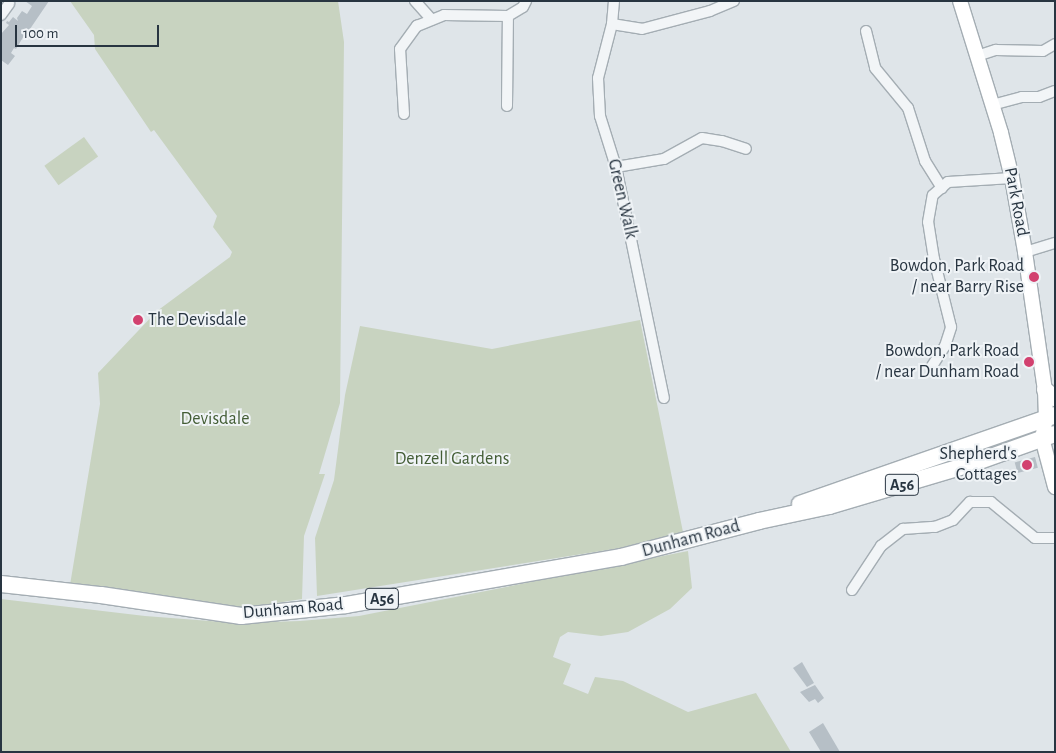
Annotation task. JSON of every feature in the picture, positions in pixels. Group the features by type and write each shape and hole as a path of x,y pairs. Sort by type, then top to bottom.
{"highway":[{"name":"Dunham Road","path":"758,521 828,493 1052,419"},
{"path":"997,437 1005,441 1033,434 1048,436"},
{"name":"Dunham Road","path":"1,584 101,595 241,616 346,605 621,557 758,521 829,506 894,488 974,463 1048,436"}],"main road":[{"name":"Park Road","path":"960,1 1012,178 1050,394 1052,419 1048,436"},
{"path":"1048,436 1055,487"}],"street":[{"path":"415,1 432,20"},
{"path":"404,114 400,49 416,26 444,15 508,16 522,7 526,1"},
{"name":"Green Walk","path":"614,1 612,24 598,78 600,116 616,166 664,398"},
{"path":"612,24 642,29 710,12 734,1"},
{"path":"1,15 9,4"},
{"path":"507,106 508,16"},
{"path":"866,32 875,68 908,108 925,161 942,188"},
{"path":"977,56 996,50 1043,51 1055,44"},
{"path":"992,105 1022,97 1039,97 1055,91"},
{"path":"616,166 664,159 702,138 722,141 746,149"},
{"path":"932,366 945,346 951,327 934,259 928,222 933,195 948,182 1012,178"},
{"path":"1025,252 1055,243"},
{"path":"852,590 881,546 902,529 935,527 953,520 970,502 991,502 1035,538 1055,538"}],"green space":[{"name":"Devisdale","path":"70,1 338,1 344,42 340,403 319,474 325,474 304,536 302,599 237,609 70,585 100,404 98,373 157,311 230,257 232,252 213,227 217,216 154,130 151,132 95,49 94,35"},
{"path":"84,137 98,156 58,185 44,166"},
{"name":"Denzell Gardens","path":"640,320 683,532 620,548 317,596 315,538 334,480 345,395 360,326 492,349"},
{"path":"688,551 692,588 670,609 628,632 601,636 568,632 560,637 553,657 571,664 563,684 588,694 595,677 623,681 688,712 756,693 791,752 1,752 1,599 145,616 236,623 300,621 359,616"}],"building":[{"path":"25,1 49,1 30,29 32,31 28,36 25,34 16,49 14,48 11,53 15,56 8,65 1,60 1,34 9,25 6,23 7,21 9,22 13,17 18,21 17,18 22,11 27,14 32,6"},
{"name":"Shepherd's Cottages","path":"1035,457 1038,468 1018,473 1015,462"},
{"path":"802,662 814,683 807,687 793,668"},
{"path":"815,685 824,698 818,703 815,699 809,702 800,692"},
{"path":"823,723 840,752 821,752 809,732"}],"place":[{"name":"Bowdon, Park Road / near Barry Rise","path":"1034,277"},
{"name":"The Devisdale","path":"138,320"},
{"name":"Bowdon, Park Road / near Dunham Road","path":"1029,362"},
{"name":"Shepherd's Cottages","path":"1027,465"}]}
